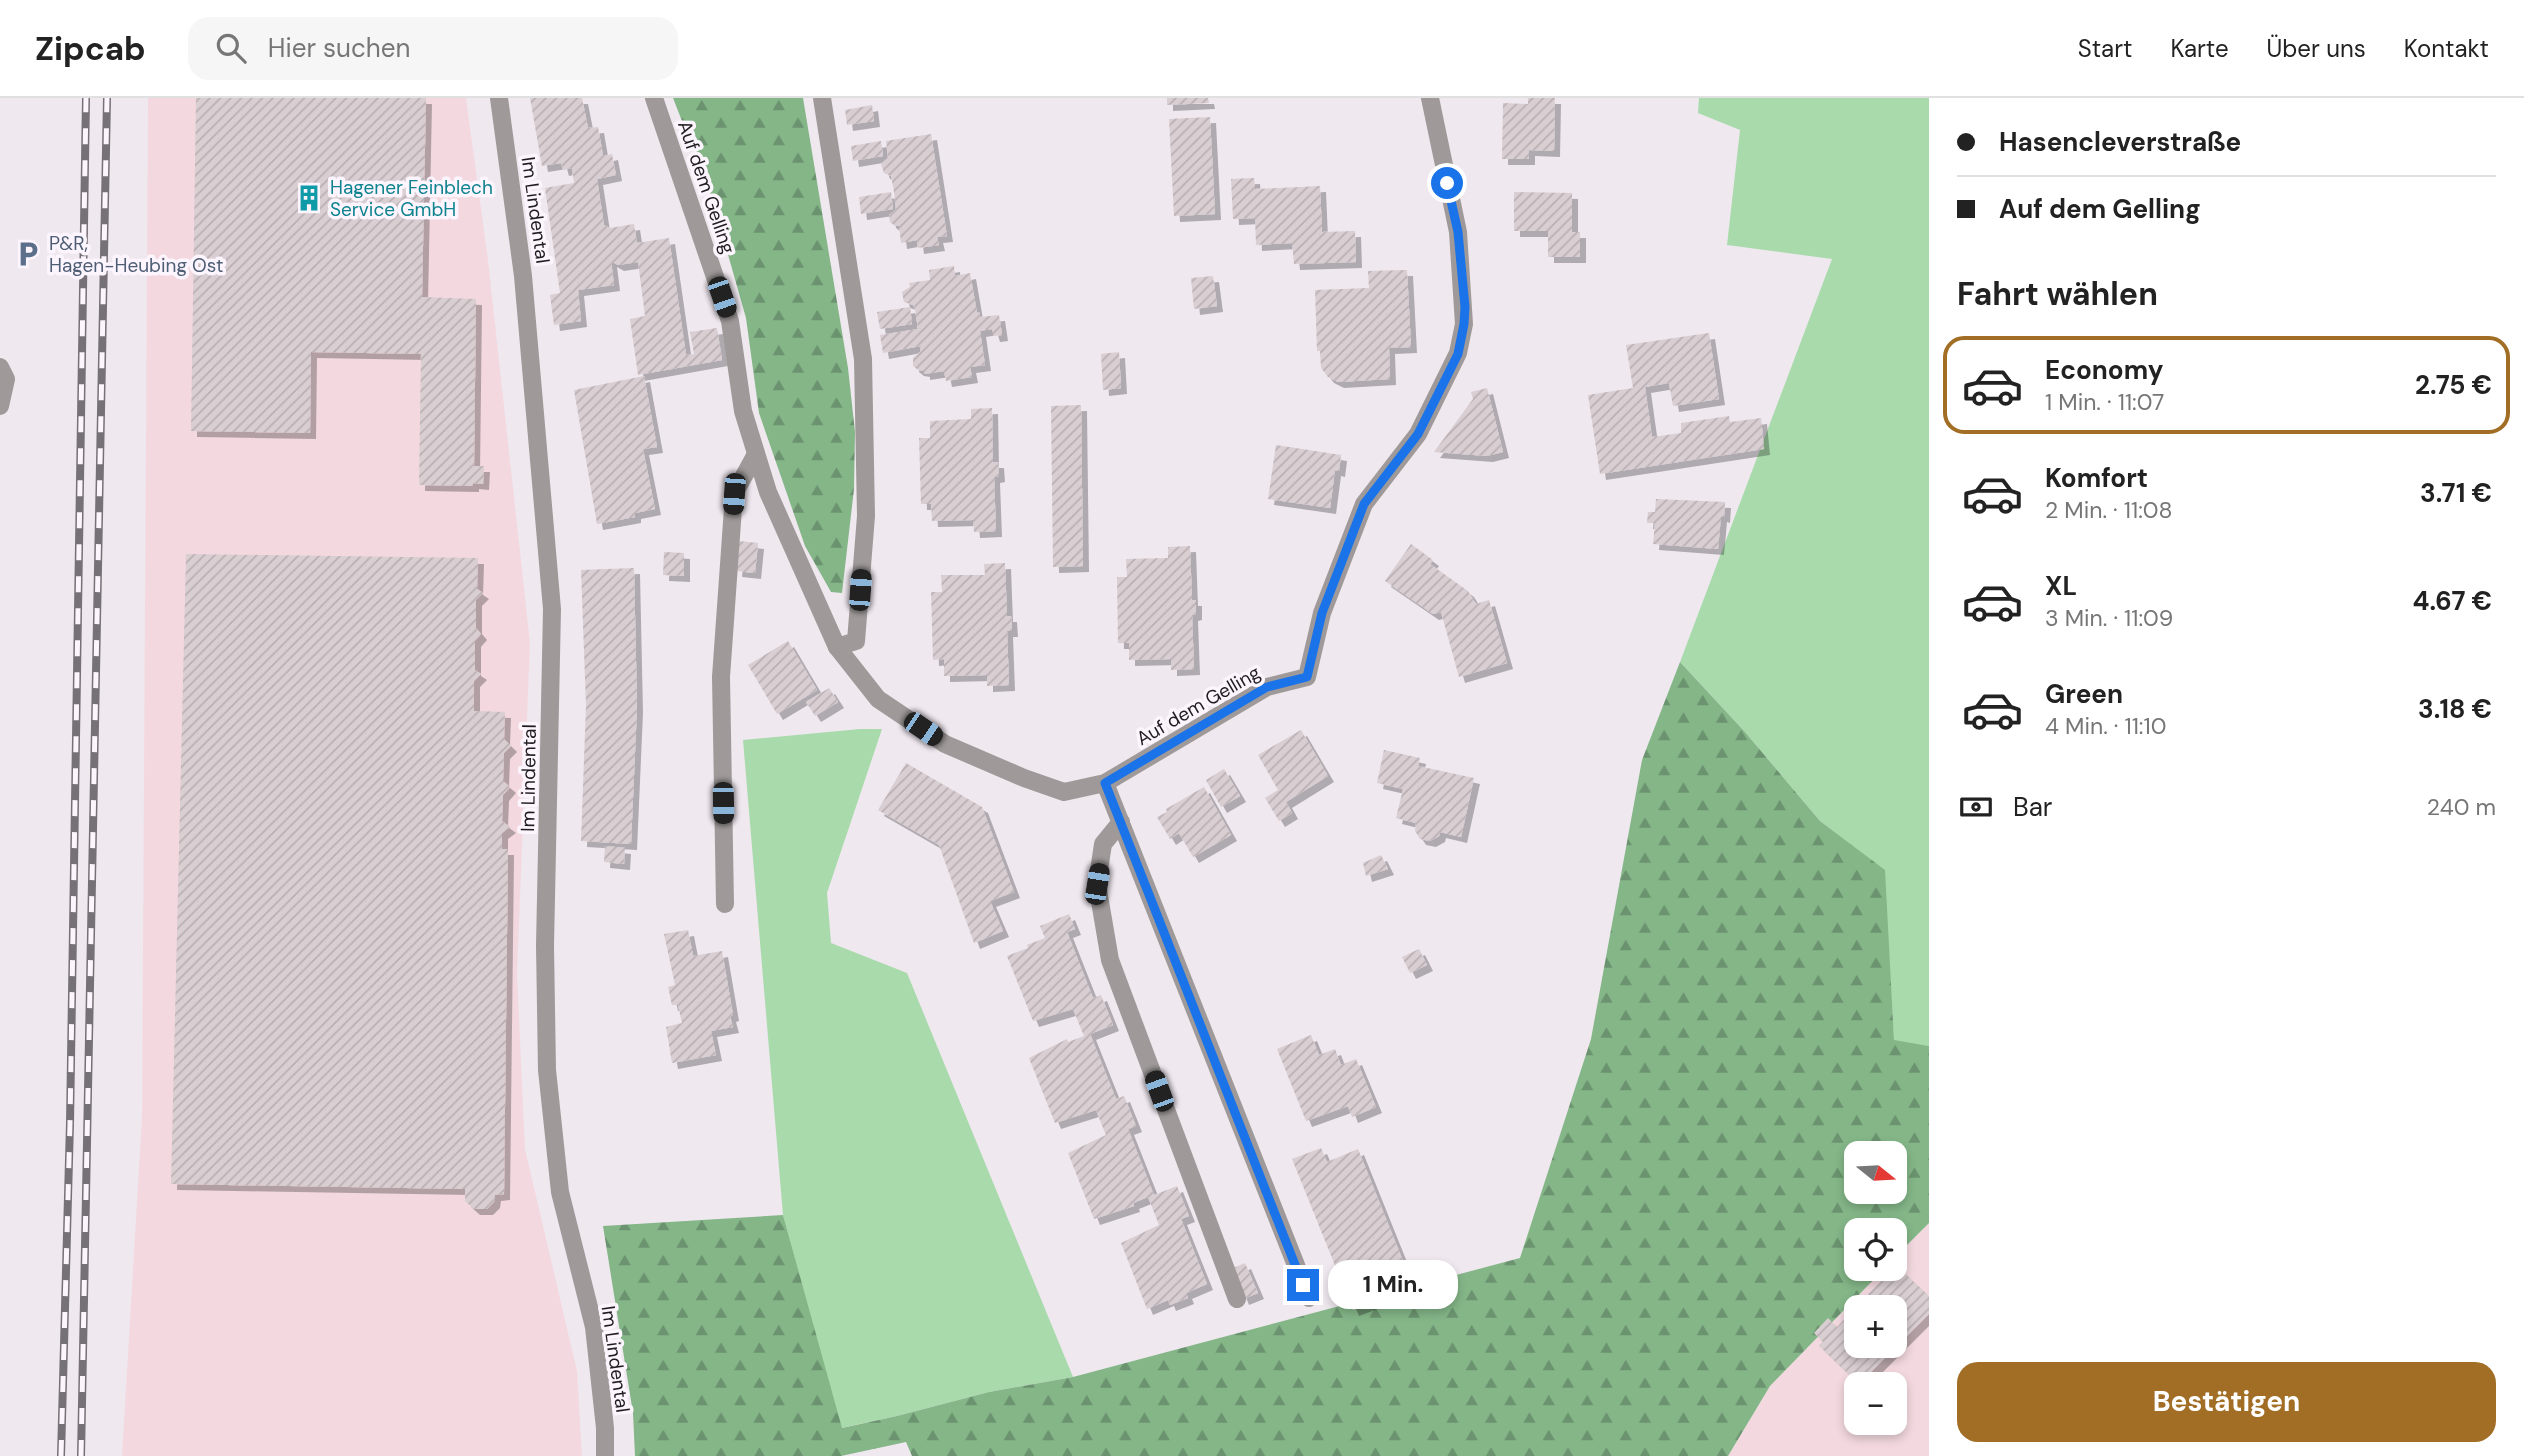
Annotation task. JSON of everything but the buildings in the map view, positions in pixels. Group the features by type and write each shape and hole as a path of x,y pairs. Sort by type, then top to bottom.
{"street":[{"name":"Im Lindental","path":"499,98 523,276 552,609 545,946 547,1070 560,1192 594,1327 605,1428 605,1456"},
{"name":"Auf dem Gelling","path":"654,98 730,321 743,411 768,492 837,647 878,699 945,744 1024,778 1065,792 1105,783 1267,687 1307,677 1322,613 1364,504 1418,434 1458,354 1464,324 1458,232 1430,98"},
{"path":"822,98 863,359 866,516 856,641 837,647"},
{"path":"0,367 6,379 0,406"},
{"path":"725,904 721,677 734,494 756,454"},
{"path":"1105,783 1309,1298"},
{"path":"1121,822 1103,844 1097,884 1110,960 1237,1299"}],"shaded area":[{"path":"148,98 466,98 488,260 530,643 517,974 525,1149 577,1371 582,1456 122,1456 142,1117"},
{"path":"1929,1223 1929,1456 1728,1456 1770,1386 1844,1310 1844,1358 1907,1358 1907,1295 1859,1295 1872,1281 1907,1281 1907,1245"}],"green space":[{"path":"673,98 803,98 848,368 855,432 854,489 842,593 831,592 805,546 759,413 746,318 712,198"},
{"path":"1699,98 1929,98 1929,1046 1894,1041 1884,870 1820,821 1745,732 1680,662 1832,259 1727,245 1740,130 1698,113"},
{"path":"1680,662 1745,732 1820,821 1885,870 1894,1040 1929,1046 1929,1223 1907,1245 1907,1218 1844,1218 1844,1281 1872,1281 1859,1295 1844,1295 1844,1310 1770,1386 1728,1456 912,1456 906,1442 841,1456 635,1456 633,1413 603,1226 783,1215 842,1428 989,1392 1073,1377 1520,1258 1591,1039 1642,760"},
{"path":"882,729 827,893 831,943 907,973 1073,1377 989,1392 841,1428 783,1215 743,740"}],"railway":[{"path":"61,1456 70,1123 86,98"},
{"path":"81,1456 107,98"}],"place":[{"name":"Hagener Feinblech Service GmbH","path":"309,198"},
{"name":"P&R, Hagen-Heubing Ost","path":"28,254"}],"route":[{"path":"1303,1285 1105,783 1267,687 1307,677 1322,613 1364,504 1418,434 1458,354 1465,307 1458,232 1447,183"}]}
